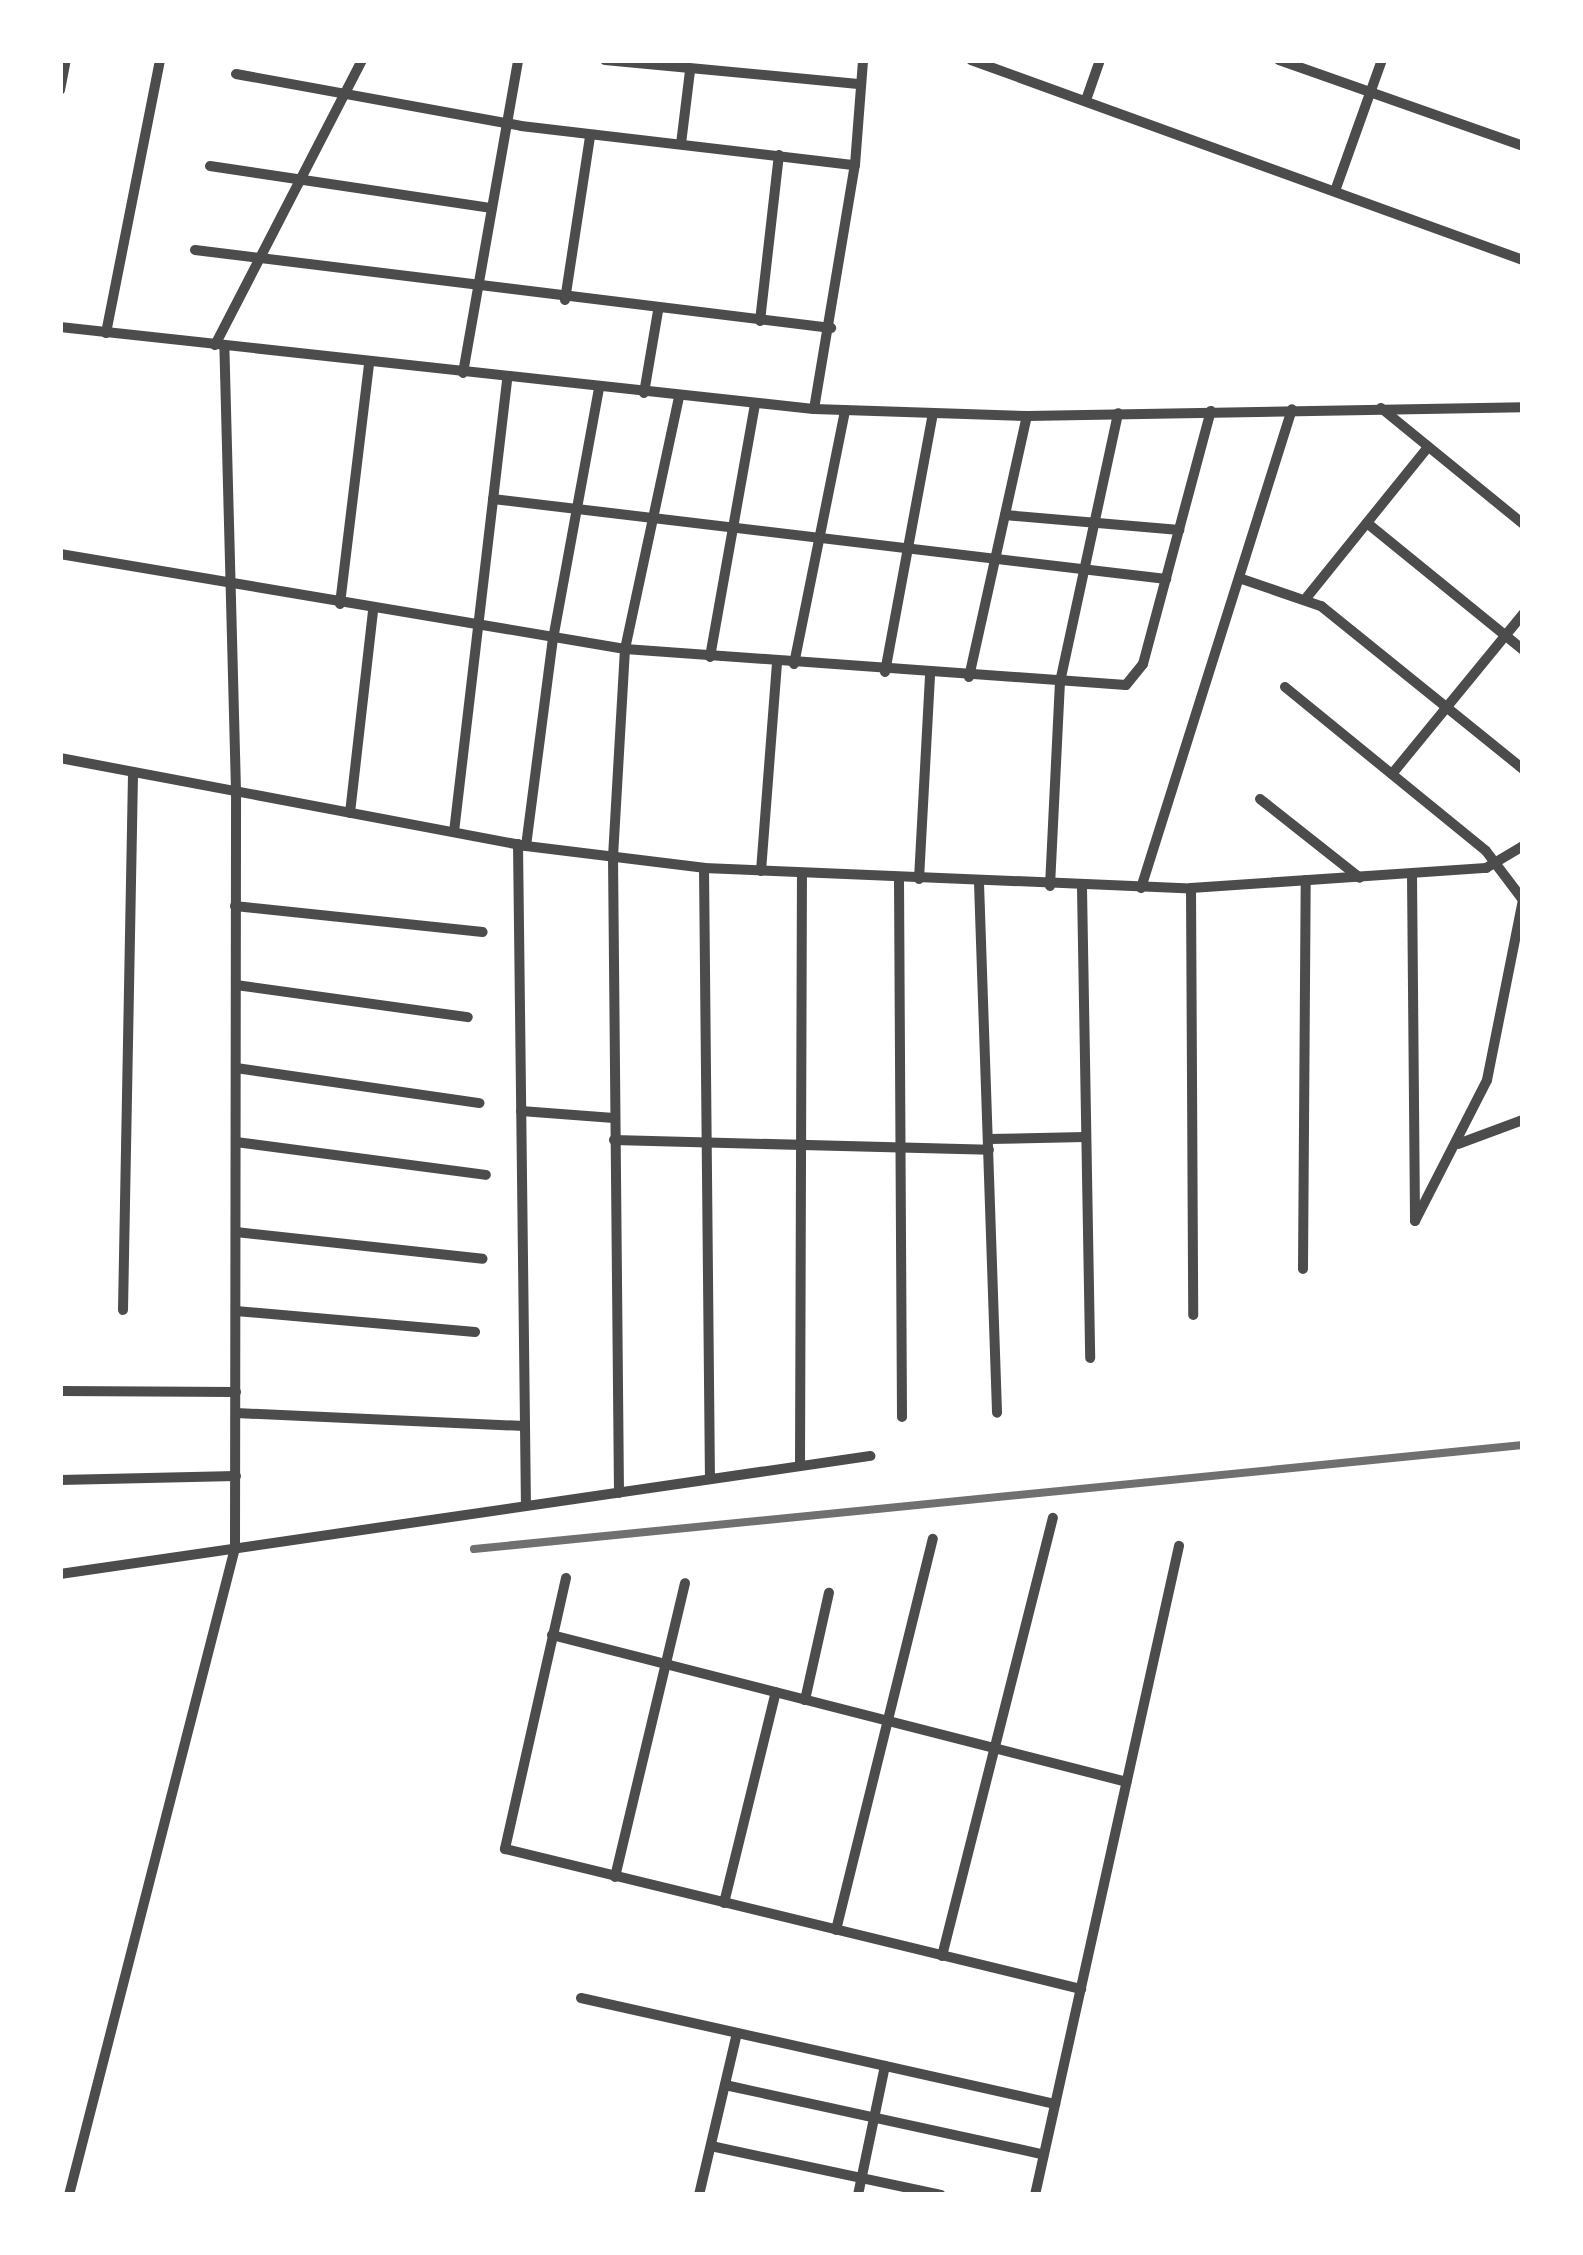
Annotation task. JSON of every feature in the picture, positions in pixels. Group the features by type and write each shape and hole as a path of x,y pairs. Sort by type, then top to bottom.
{"street":[{"path":"60,90 66,60"},
{"path":"106,332 160,60"},
{"path":"69,2195 235,1548 236,790 219,346 362,60"},
{"path":"463,373 518,60"},
{"path":"605,60 861,84"},
{"path":"814,409 855,165 863,60"},
{"path":"971,60 1523,260"},
{"path":"1086,100 1100,60"},
{"path":"1279,60 1523,146"},
{"path":"1336,191 1382,60"},
{"path":"681,144 690,71"},
{"path":"236,74 590,136 855,165"},
{"path":"565,300 590,136"},
{"path":"760,321 779,155"},
{"path":"210,166 492,208"},
{"path":"194,250 478,290 831,328"},
{"path":"644,393 658,310"},
{"path":"60,327 814,409 1027,416 1523,407"},
{"path":"340,604 369,363"},
{"path":"454,832 507,378"},
{"path":"526,1506 522,845 553,639 599,388"},
{"path":"619,1492 613,857 625,650 679,397"},
{"path":"710,657 755,405"},
{"path":"1381,408 1523,524"},
{"path":"1141,888 1292,409"},
{"path":"794,664 845,410"},
{"path":"60,554 625,650 930,676 1112,684 1137,677 1211,411"},
{"path":"885,672 933,413"},
{"path":"1050,886 1060,682 1118,413"},
{"path":"969,677 1027,416"},
{"path":"1307,597 1428,447"},
{"path":"493,499 1166,579"},
{"path":"1005,515 1179,530"},
{"path":"1367,523 1523,650"},
{"path":"1239,578 1307,597 1523,769"},
{"path":"350,812 373,610"},
{"path":"1392,774 1523,614"},
{"path":"761,871 777,662"},
{"path":"919,879 930,676"},
{"path":"1285,687 1498,864 1523,900 1496,1046 1457,1144 1419,1219 1409,1215 1412,874"},
{"path":"60,758 522,845 704,868 1082,888 1191,888 1498,864 1523,846"},
{"path":"123,1310 134,773"},
{"path":"1260,799 1360,878"},
{"path":"704,868 710,1480"},
{"path":"800,1466 802,873"},
{"path":"899,879 902,1417"},
{"path":"1303,1268 1306,880"},
{"path":"979,883 997,1413"},
{"path":"1082,888 1090,1358"},
{"path":"1191,888 1193,1315"},
{"path":"235,906 483,932"},
{"path":"236,985 468,1018"},
{"path":"236,1068 480,1103"},
{"path":"521,1111 614,1118"},
{"path":"1457,1144 1523,1120"},
{"path":"614,1140 900,1148 1085,1137"},
{"path":"236,1142 486,1175"},
{"path":"236,1232 483,1259"},
{"path":"236,1311 475,1332"},
{"path":"60,1391 236,1392"},
{"path":"236,1412 525,1426"},
{"path":"60,1574 870,1456"},
{"path":"60,1480 236,1476"},
{"path":"942,1956 1053,1518"},
{"path":"836,1930 933,1539"},
{"path":"1035,2195 1179,1546"},
{"path":"566,1578 502,1839 510,1852 1081,1989"},
{"path":"614,1877 685,1583"},
{"path":"805,1700 829,1593"},
{"path":"552,1635 1126,1782"},
{"path":"724,1903 776,1692"},
{"path":"581,1998 1055,2104"},
{"path":"699,2195 737,2032"},
{"path":"858,2195 885,2066"},
{"path":"725,2085 1042,2154"},
{"path":"711,2146 940,2195"}],"railway":[{"path":"474,1549 1523,1445"}]}
